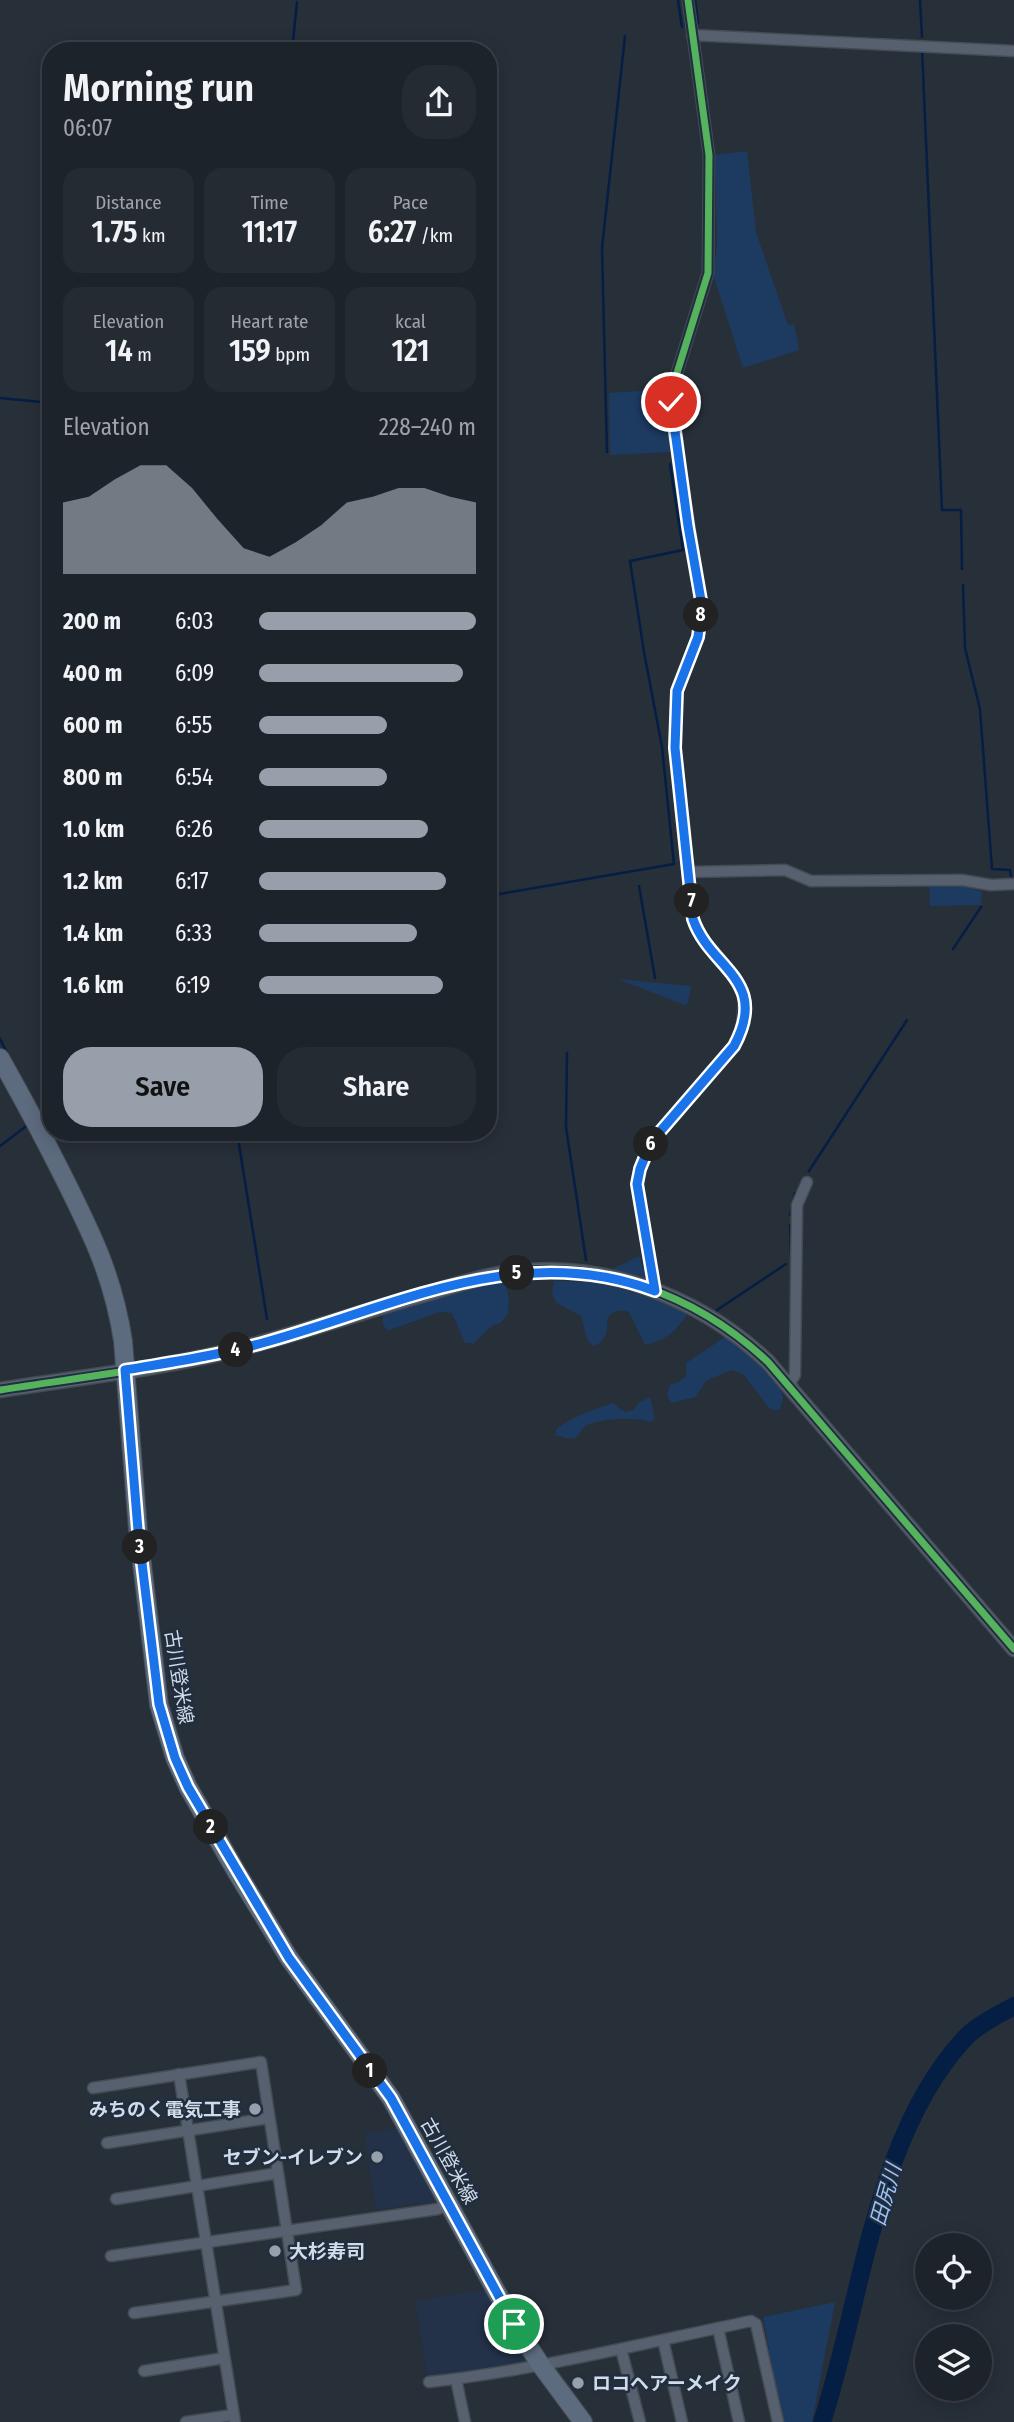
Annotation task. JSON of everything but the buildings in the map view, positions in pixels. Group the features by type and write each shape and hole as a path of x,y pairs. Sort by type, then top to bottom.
{"main road":[{"name":"古川登米線","path":"0,1058 42,1135"},
{"name":"古川登米線","path":"45,1141 103,1261 118,1311 138,1530 159,1704 175,1758 215,1835 289,1958 391,2098 514,2324 583,2422"}],"street":[{"path":"655,1291 637,1184 640,1169 651,1142 734,1046 742,1028 744,998 735,977 696,929 693,919 675,748 677,691 698,637 702,606 671,402 672,389 708,273 709,155 688,0"},
{"path":"692,35 1014,51"},
{"path":"690,872 785,870 811,881 962,880 991,885 1014,884"},
{"path":"789,1385 795,1375 797,1205 807,1182"},
{"path":"0,1390 213,1356 373,1308 501,1274 551,1271 605,1275 655,1291 707,1314 759,1353 1014,1649"},
{"path":"93,2088 261,2062 296,2290 134,2314"},
{"path":"179,2074 234,2418 186,2422"},
{"path":"107,2143 269,2118"},
{"path":"116,2199 278,2173"},
{"path":"111,2256 438,2209 449,2203"},
{"path":"429,2382 621,2349 751,2321 756,2324 778,2422"},
{"path":"718,2328 739,2422"},
{"path":"663,2340 682,2422"},
{"path":"621,2349 640,2422"},
{"path":"144,2371 224,2358"},
{"path":"456,2379 465,2422"}],"shaded area":[{"path":"747,151 756,232 788,325 794,324 799,350 743,368 712,271 717,246 715,155"},
{"path":"664,389 673,452 610,455 609,393"},
{"path":"929,884 969,887 982,892 981,905 930,906"},
{"path":"618,979 691,986 687,1006"},
{"path":"639,1256 647,1278 613,1269"},
{"path":"504,1280 509,1298 508,1313 501,1323 492,1326 474,1343 465,1343 452,1313 440,1312 387,1331 383,1324 383,1315 410,1302"},
{"path":"554,1281 600,1282 690,1311 672,1333 645,1345 629,1312 620,1310 608,1317 604,1338 593,1346 587,1339 581,1316 557,1303 552,1295"},
{"path":"725,1337 751,1355 777,1382 783,1398 780,1409 770,1409 743,1374 731,1370 706,1381 696,1397 671,1403 667,1394 670,1385 686,1376 686,1363"},
{"path":"650,1397 655,1420 600,1421 586,1426 576,1438 556,1435 556,1429 590,1411 612,1403 625,1412 634,1410 638,1403"},
{"path":"400,2127 439,2201 376,2210 364,2133"},
{"path":"485,2289 526,2363 428,2380 415,2301"},
{"path":"835,2302 812,2422 782,2422 763,2317"}],"waterway":[{"path":"678,0 682,27"},
{"path":"695,0 698,23"},
{"path":"920,0 922,37"},
{"path":"293,42 297,2"},
{"path":"607,452 602,248 625,36"},
{"path":"922,49 942,510 961,510 962,569"},
{"path":"0,398 42,402"},
{"path":"497,894 674,864 662,747 630,561 683,550 670,464"},
{"path":"963,585 965,648 980,709 992,869 1010,870 1011,876"},
{"path":"639,886 655,978"},
{"path":"953,949 981,907"},
{"path":"809,1171 907,1020"},
{"path":"0,1039 11,1061"},
{"path":"567,1053 566,1127 586,1260"},
{"path":"0,1146 29,1124"},
{"path":"238,1141 267,1319"},
{"path":"790,1215 795,1193"},
{"path":"790,1225 791,1253"},
{"path":"717,1310 786,1264"},
{"name":"田尻川","path":"822,2422 875,2220 910,2121 935,2077 965,2038 1014,2006"}],"cycle path":[{"path":"655,1291 637,1184 640,1169 651,1142 734,1046 742,1028 744,998 735,977 701,937 693,919 675,748 677,691 698,637 702,606 671,402 672,389 708,273 709,155 688,0"},
{"path":"0,1390 216,1354 501,1274 538,1270 610,1277 678,1300 740,1338 768,1362 1014,1649"}],"place":[{"name":"みちのく電気工事","path":"255,2109"},
{"name":"セブン-イレブン","path":"377,2157"},
{"name":"大杉寿司","path":"275,2251"},
{"name":"ロコヘアーメイク","path":"578,2383"}],"route":[{"path":"514,2324 391,2098 289,1958 188,1787 175,1758 159,1704 138,1530 125,1370 213,1356 373,1308 501,1274 579,1272 605,1275 655,1291 637,1184 640,1169 651,1142 734,1046 742,1028 744,998 735,977 701,937 693,919 675,748 677,691 698,637 702,606 671,402"}]}
